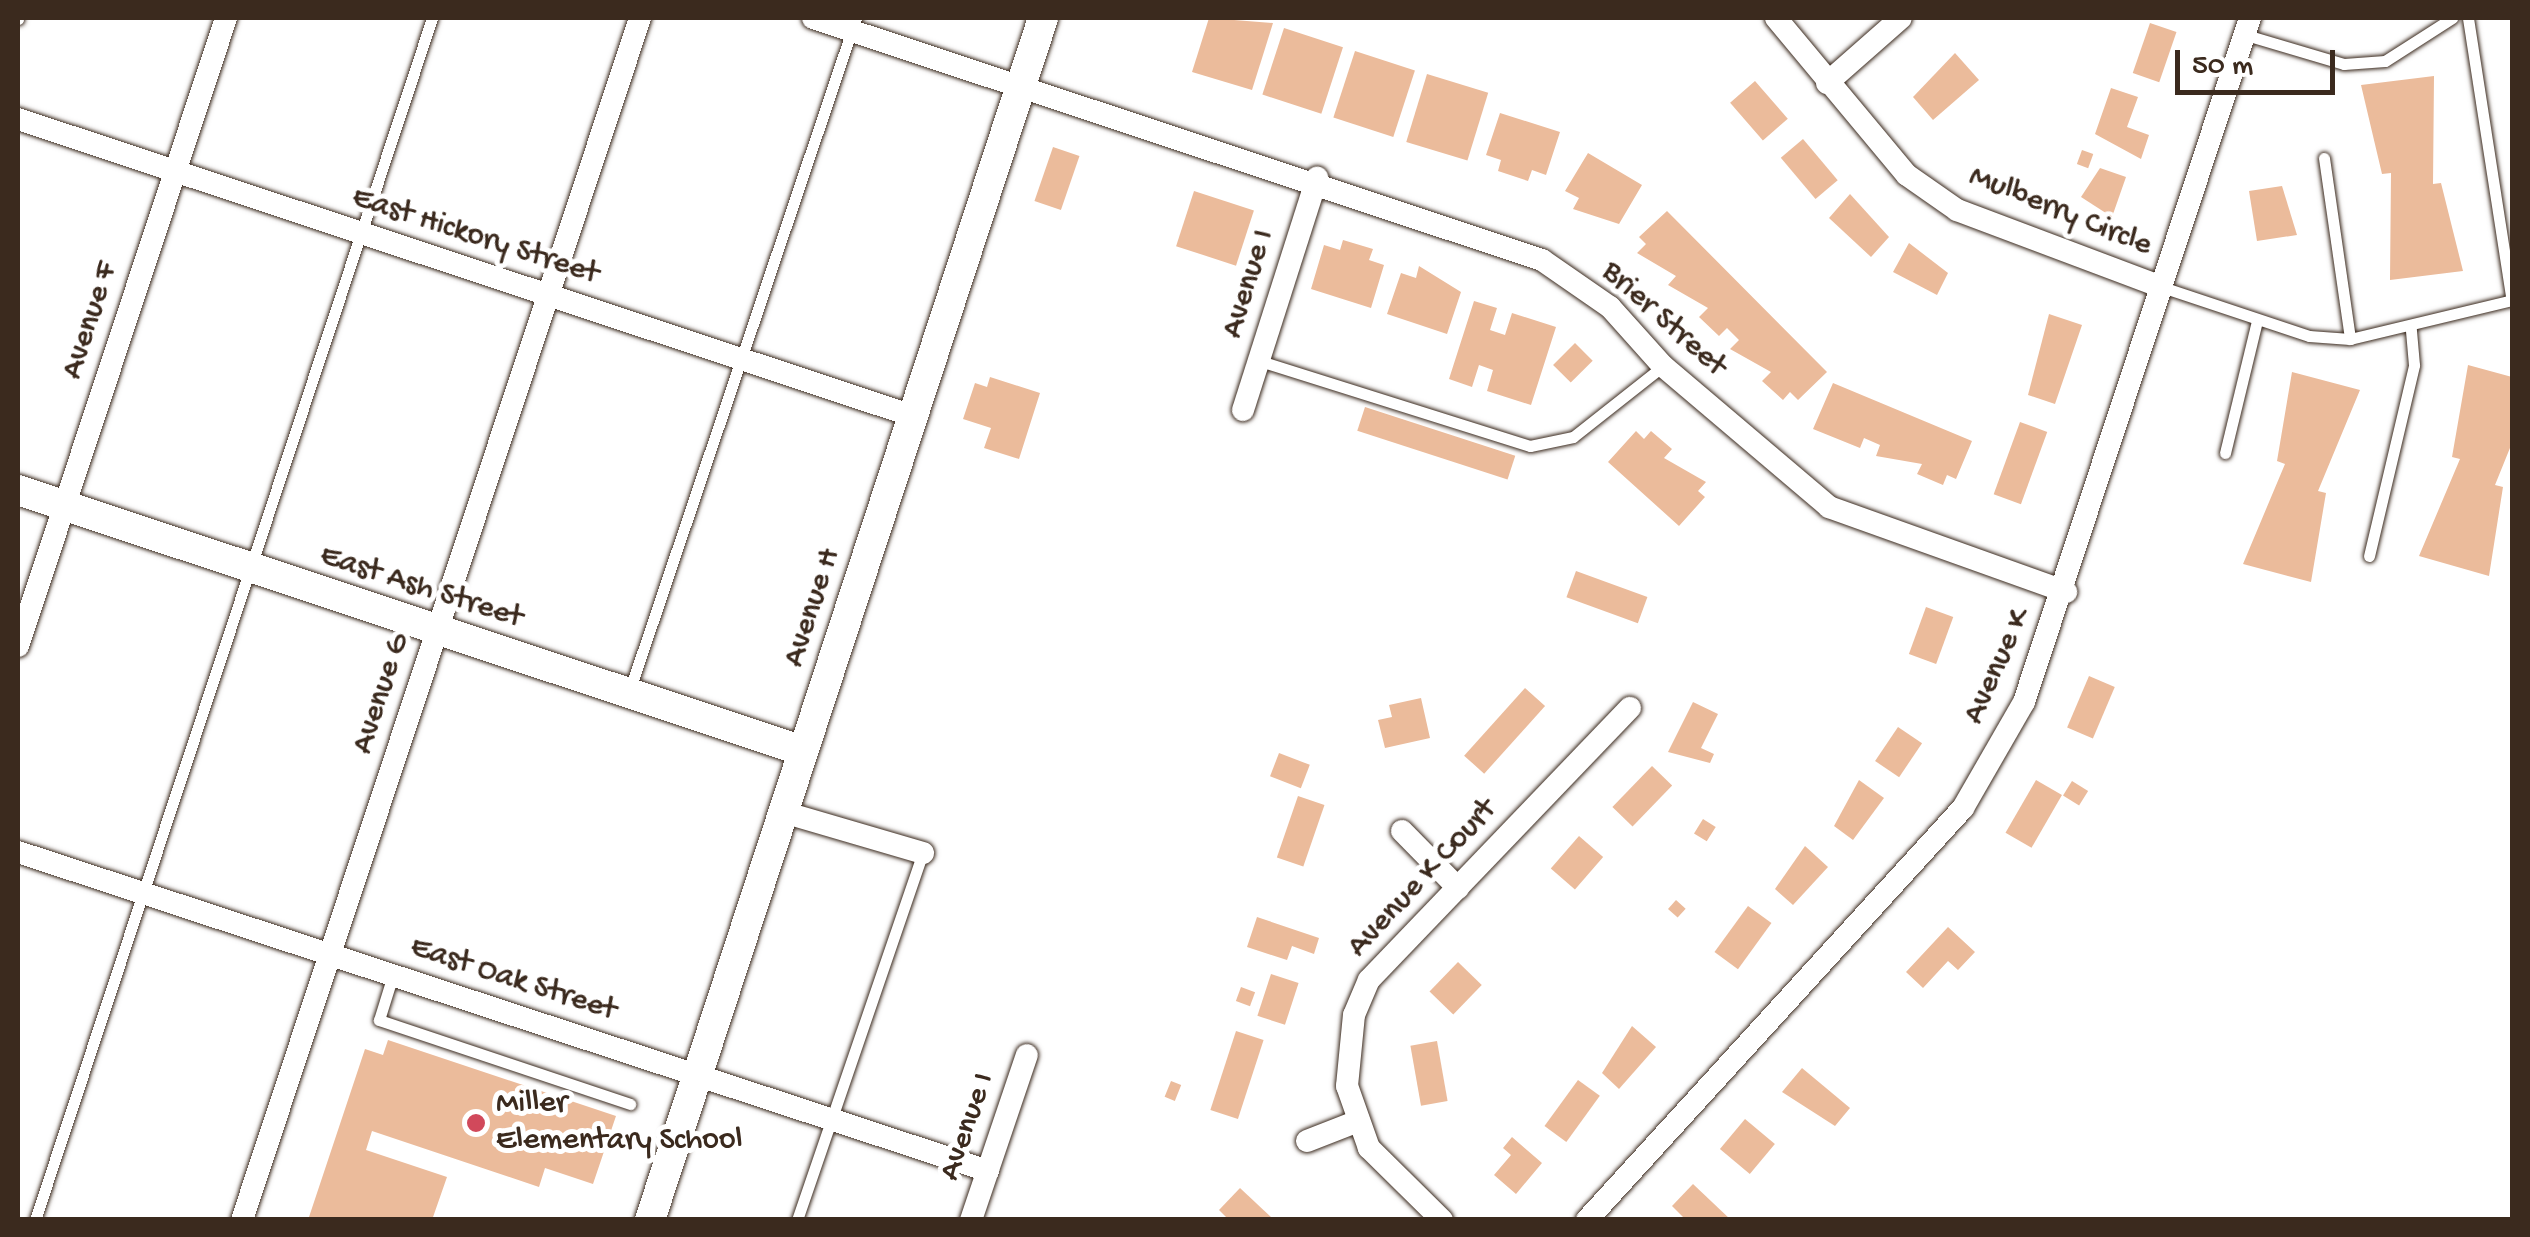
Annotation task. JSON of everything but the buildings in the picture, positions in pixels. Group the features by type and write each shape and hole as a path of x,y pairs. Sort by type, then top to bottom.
{"street":[{"name":"Avenue F","path":"18,646 226,18"},
{"name":"Avenue G","path":"242,1220 640,18"},
{"name":"Brier Street","path":"813,18 854,24 1022,84 1317,178 1542,260 1610,307 1663,366 1829,507 2066,592"},
{"name":"Avenue H","path":"650,1220 1043,18"},
{"name":"Mulberry Circle","path":"1776,18 1907,175 1957,210 2162,287"},
{"path":"1827,83 1901,18"},
{"name":"Avenue K","path":"1586,1220 1963,808 2024,702 2066,592 2248,26"},
{"name":"East Hickory Street","path":"18,120 913,416"},
{"name":"Avenue I","path":"1243,410 1317,178"},
{"name":"East Ash Street","path":"18,490 803,751"},
{"name":"Avenue K Court","path":"1442,1220 1370,1148 1358,1121 1347,1086 1354,1015 1369,980 1630,708"},
{"path":"783,812 923,854"},
{"path":"1402,831 1458,888"},
{"name":"East Oak Street","path":"18,852 988,1170"},
{"name":"Avenue I","path":"972,1220 1027,1055"},
{"path":"1308,1141 1358,1121"}],"lane":[{"path":"35,1220 432,18"},
{"path":"2248,26 2344,64 2385,61 2452,18"},
{"path":"2162,287 2256,321 2350,339 2411,328 2512,300 2468,18"},
{"path":"628,693 746,360 854,24"},
{"path":"2324,158 2350,339"},
{"path":"2225,453 2256,321"},
{"path":"2369,556 2414,366 2411,328"},
{"path":"1260,361 1530,446 1573,437 1663,366"},
{"path":"797,1220 923,854"},
{"path":"393,975 379,1020 630,1104"}],"place":[{"name":"Miller Elementary School","path":"476,1123"}]}
